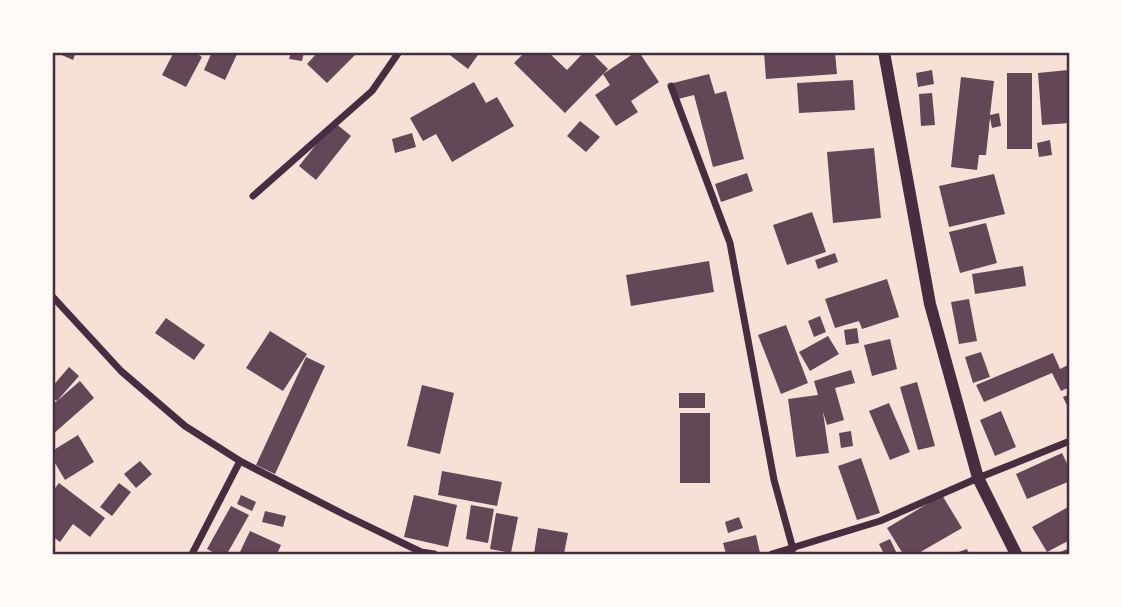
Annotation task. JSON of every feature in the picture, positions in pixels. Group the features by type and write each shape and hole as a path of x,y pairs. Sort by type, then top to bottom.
{"street":[{"path":"253,196 372,92 400,52"},
{"path":"884,52 930,304 978,478 1016,555"},
{"path":"671,86 730,243 774,480 793,549"},
{"path":"52,296 121,371 185,426 240,461 421,552 434,555"},
{"path":"772,555 880,522 1069,441"},
{"path":"192,555 240,461"}],"building":[{"path":"55,52 76,52 73,60"},
{"path":"174,52 194,52 202,57 186,87 162,75"},
{"path":"212,52 238,52 225,80 204,70"},
{"path":"291,52 304,52 302,61 289,59"},
{"path":"318,52 352,52 355,55 327,83 307,64"},
{"path":"446,52 480,52 468,69"},
{"path":"525,52 548,52 567,70 584,52 591,52 608,69 565,113 514,63"},
{"path":"639,52 659,82 631,101 638,112 616,126 595,95 610,85 603,74"},
{"path":"764,52 835,52 837,74 766,79"},
{"path":"932,70 934,84 918,87 916,73"},
{"path":"1068,70 1070,123 1042,125 1038,73"},
{"path":"1007,73 1032,73 1032,149 1007,149"},
{"path":"709,74 715,94 726,91 744,159 713,167 694,95 678,99 673,83"},
{"path":"961,77 994,81 990,115 999,113 1001,126 992,128 990,118 986,155 979,155 977,170 951,167"},
{"path":"853,80 855,110 799,113 797,83"},
{"path":"474,82 486,103 497,97 514,126 452,162 436,134 423,141 410,118"},
{"path":"932,93 935,125 921,126 919,94"},
{"path":"580,121 600,137 586,152 567,136"},
{"path":"334,122 351,136 316,180 299,166"},
{"path":"412,133 416,147 395,153 392,139"},
{"path":"1050,140 1052,155 1039,157 1037,143"},
{"path":"874,148 881,218 833,223 827,152"},
{"path":"747,173 753,191 721,202 715,184"},
{"path":"994,174 1005,214 949,227 939,186"},
{"path":"812,212 826,252 787,265 773,225"},
{"path":"986,223 997,263 960,273 949,232"},
{"path":"835,253 838,262 818,269 815,260"},
{"path":"709,261 714,292 631,306 626,275"},
{"path":"1023,266 1026,286 975,294 972,274"},
{"path":"887,279 899,317 862,329 859,321 835,328 825,299"},
{"path":"969,299 977,341 959,344 951,302"},
{"path":"820,316 826,332 814,337 808,321"},
{"path":"166,318 205,345 194,360 155,333"},
{"path":"786,325 808,383 781,394 758,335"},
{"path":"857,328 859,343 846,345 844,330"},
{"path":"270,331 307,354 283,391 246,368"},
{"path":"828,336 839,354 810,371 799,352"},
{"path":"890,339 897,369 872,376 864,345"},
{"path":"981,352 990,377 973,383 965,357"},
{"path":"1053,353 1060,369 1070,364 1070,387 1061,391 1052,373 984,402 976,385"},
{"path":"306,357 325,366 275,474 256,465"},
{"path":"69,367 79,376 57,401 52,397 52,387"},
{"path":"851,370 855,383 835,388 844,420 827,425 823,412 829,453 796,457 788,399 818,395 814,381"},
{"path":"80,381 94,398 52,435 52,405"},
{"path":"917,382 935,446 918,450 900,387"},
{"path":"422,385 454,393 440,454 407,446"},
{"path":"679,393 705,393 705,408 679,408"},
{"path":"1070,394 1070,412 1063,397"},
{"path":"889,403 910,452 890,460 869,411"},
{"path":"1001,411 1016,447 995,456 980,420"},
{"path":"680,413 710,413 710,483 680,483"},
{"path":"851,431 853,446 841,448 839,433"},
{"path":"78,435 94,462 65,480 52,458 52,451"},
{"path":"1062,453 1070,470 1070,481 1027,499 1016,474"},
{"path":"861,458 880,513 857,520 838,466"},
{"path":"140,461 152,474 136,488 124,474"},
{"path":"442,471 502,482 497,506 438,495"},
{"path":"59,483 105,518 90,537 73,524 60,542 52,536 52,492"},
{"path":"119,483 131,492 112,516 100,507"},
{"path":"241,495 256,502 252,511 237,504"},
{"path":"414,495 457,505 448,547 404,537"},
{"path":"942,495 962,528 917,554 903,554 887,528"},
{"path":"471,505 494,509 488,543 466,539"},
{"path":"231,506 249,515 227,554 216,554 207,549"},
{"path":"1070,506 1070,540 1047,552 1032,527"},
{"path":"265,511 286,516 283,527 262,522"},
{"path":"496,513 518,517 511,553 490,549"},
{"path":"739,517 743,528 728,533 725,522"},
{"path":"538,528 568,533 564,554 534,554"},
{"path":"250,531 281,545 277,554 239,554"},
{"path":"756,535 760,553 726,554 723,543"},
{"path":"890,539 897,554 884,554 879,544"},
{"path":"1070,548 1070,554 1055,554"},
{"path":"967,549 969,554 953,554"}]}
